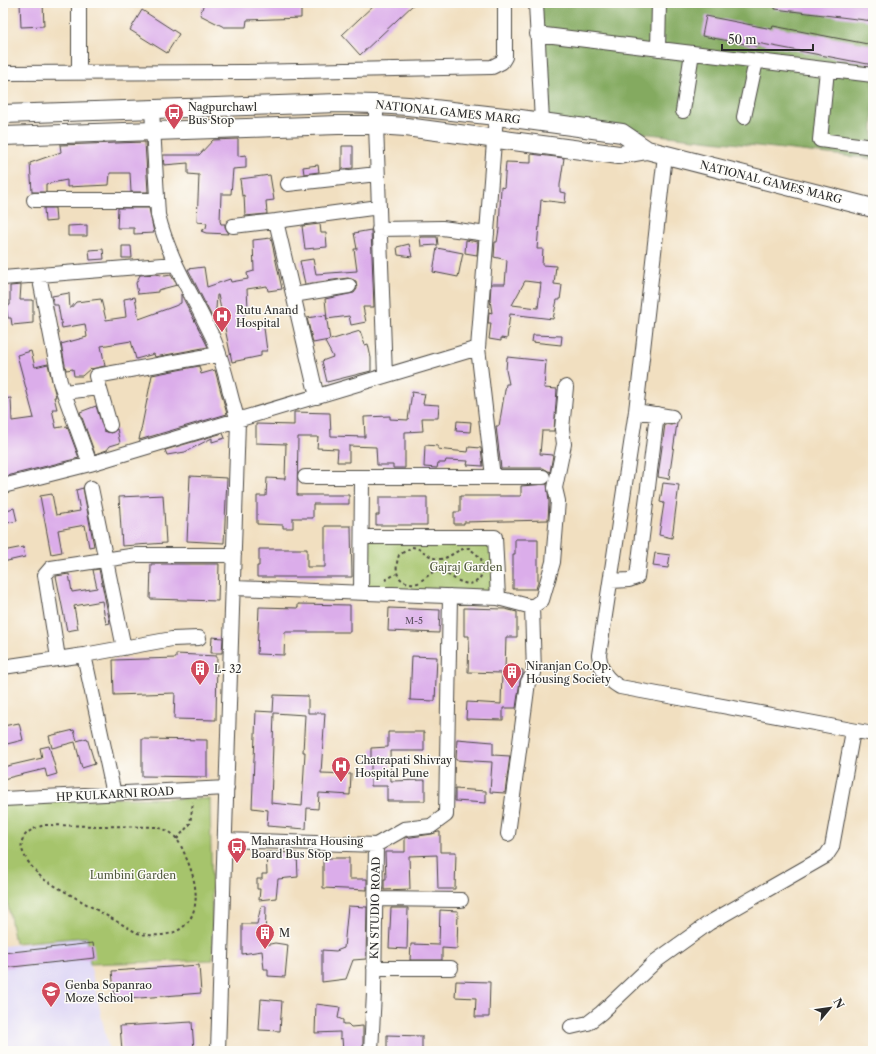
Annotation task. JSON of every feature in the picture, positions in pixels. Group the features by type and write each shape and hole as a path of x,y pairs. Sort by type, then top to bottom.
{"main road":[{"name":"NATIONAL GAMES MARG","path":"3,114 338,103 408,106 622,133 647,150 873,208"},
{"name":"NATIONAL GAMES MARG","path":"3,136 338,124 406,127 619,155 647,150"}],"street":[{"path":"79,3 79,71"},
{"path":"3,73 79,71 246,72 492,67 502,62 506,57 505,3"},
{"path":"536,3 542,122"},
{"path":"658,3 658,49"},
{"path":"537,34 873,75"},
{"path":"683,111 692,53"},
{"path":"744,117 756,61"},
{"path":"827,70 820,140 873,147"},
{"path":"376,104 385,376"},
{"path":"152,109 157,200 162,230 174,264 213,338 238,420 218,1051"},
{"path":"493,477 478,348 496,116"},
{"path":"664,155 636,411 600,654 600,666 605,676 620,688 873,734"},
{"path":"288,184 378,174"},
{"path":"34,200 157,200"},
{"path":"233,226 379,207"},
{"path":"276,221 316,397"},
{"path":"379,230 442,228 487,234"},
{"path":"3,278 174,264"},
{"path":"39,275 64,392 90,464"},
{"path":"293,295 350,286"},
{"path":"3,486 90,464 478,348"},
{"path":"110,425 96,376 219,354"},
{"path":"233,588 498,598 532,607 542,600 553,562 558,501 555,488 564,444 562,429 566,387"},
{"path":"64,392 99,388"},
{"path":"636,411 672,417"},
{"path":"611,581 629,580 637,577 657,414"},
{"path":"305,477 543,477"},
{"path":"361,593 362,477"},
{"path":"91,488 124,648"},
{"path":"362,537 495,537 498,598"},
{"path":"58,658 45,574 51,568 137,556 234,555"},
{"name":"KN STUDIO ROAD","path":"371,1051 376,845 404,829 431,826 446,815 450,596"},
{"path":"508,834 528,682 534,673 532,607"},
{"path":"3,668 172,639 199,638"},
{"path":"84,655 114,794"},
{"path":"571,1027 588,1023 601,1013 656,961 709,923 826,856 832,847 853,730"},
{"name":"HP KULKARNI ROAD","path":"3,800 226,788"},
{"path":"225,840 376,845"},
{"path":"375,899 461,900"},
{"path":"374,968 451,968"}],"path":[{"path":"412,547 421,549 430,557 439,559 459,550 469,548 478,554 484,567 481,576 474,582 468,583 457,582 442,571 433,572 418,583 408,582 396,574 396,565 399,555 412,547"},
{"path":"177,839 190,824 194,789"},
{"path":"45,825 157,827 167,830 177,839 191,871 196,891 195,905 191,917 179,931 170,935 152,936 137,933 43,879 31,867 21,850 25,834 32,828 45,825"}],"shaded area":[{"name":"Genba Sopanrao Moze School","path":"87,937 90,964 109,1051 3,1051 3,946"}],"green space":[{"path":"536,3 873,3 873,159 542,122"},
{"name":"Gajraj Garden","path":"362,537 495,537 498,598 361,593"},
{"name":"Lumbini Garden","path":"116,798 210,799 213,960 90,964 87,937 15,943 3,879 3,804"}],"building":[{"path":"20,3 43,3 44,26 21,27"},
{"path":"204,3 301,3 301,18 247,20 246,27 224,27 200,15"},
{"path":"376,3 415,3 360,55 342,35"},
{"path":"775,3 859,3 873,5 873,21 775,9"},
{"path":"142,10 179,34 167,53 130,30"},
{"path":"706,16 772,29 773,26 873,45 873,65 757,43 756,46 702,36"},
{"path":"238,139 238,156 246,155 246,168 233,169 231,194 221,194 220,221 221,224 225,224 229,234 206,233 201,231 206,228 207,223 197,222 199,175 188,174 188,163 164,165 163,155 199,155 213,140"},
{"path":"145,142 148,192 131,192 130,173 110,173 109,185 67,187 67,180 46,184 46,192 32,192 30,163 61,152 60,145"},
{"path":"342,146 353,146 353,168 342,169"},
{"path":"531,154 564,158 560,192 566,193 565,203 541,200 537,249 543,249 542,265 556,266 554,284 562,285 560,300 557,300 553,319 510,314 507,339 501,338 501,341 489,339 491,323 488,323 489,312 492,313 490,300 491,284 505,284 507,260 494,257 495,242 497,242 499,229 501,187 504,188 506,162 531,163","holes":["525,281 541,283 538,308 512,305"]},
{"path":"318,165 319,172 304,174 303,167"},
{"path":"270,175 274,200 266,201 267,214 245,216 244,195 242,196 240,179"},
{"path":"44,208 55,208 56,221 45,222"},
{"path":"118,208 149,208 154,233 134,234 134,228 117,228"},
{"path":"320,224 321,233 326,233 327,247 305,249 302,226"},
{"path":"87,225 87,236 68,236 68,226"},
{"path":"371,230 374,307 363,307 366,322 351,325 349,316 327,319 325,299 354,293 357,289 356,281 348,278 305,284 300,261 313,259 316,274 357,271 354,249 357,249 354,233"},
{"path":"420,237 437,237 438,245 421,246"},
{"path":"271,238 282,289 268,291 267,286 247,289 248,308 239,324 263,320 267,351 261,351 261,356 232,362 218,295 215,323 188,269 204,267 207,287 230,279 231,282 248,279 247,273 254,271 253,240"},
{"path":"466,240 478,242 477,255 465,253"},
{"path":"409,244 412,257 398,255 397,247"},
{"path":"122,246 131,246 132,258 122,258"},
{"path":"437,248 463,253 458,277 433,272"},
{"path":"103,249 104,259 90,260 89,250"},
{"path":"156,274 165,276 171,275 177,285 158,290 158,292 138,294 136,283 140,275"},
{"path":"21,285 20,300 33,300 33,323 12,325 11,318 8,318 6,306 10,305 10,286"},
{"path":"69,293 70,309 76,302 101,299 106,320 126,317 124,299 135,297 139,319 181,303 181,294 208,347 155,357 154,354 136,359 131,341 101,346 105,366 91,368 82,376 74,376 73,369 66,370 61,344 87,337 85,324 62,328 58,305 54,305 52,296"},
{"path":"326,315 330,340 360,331 365,345 368,344 371,358 371,371 327,382 322,361 333,357 325,342 329,340 313,343 307,318"},
{"path":"533,335 562,336 561,345 532,342"},
{"path":"31,351 35,367 48,364 56,397 54,397 57,409 52,409 56,428 67,426 79,458 3,477 3,399 11,398 12,421 34,418 17,355"},
{"path":"507,357 546,361 544,388 557,389 554,431 542,431 540,454 553,455 550,472 543,468 501,468 496,426 499,426 506,384 509,384 506,370"},
{"path":"199,366 201,374 215,370 227,414 139,440 152,375"},
{"path":"412,392 425,394 423,404 439,405 438,418 422,418 423,431 405,432 405,468 393,468 393,465 377,465 376,447 349,446 349,462 337,462 338,449 317,448 318,437 298,437 297,495 349,495 349,504 313,504 313,518 293,518 293,528 283,528 283,525 257,524 257,496 266,496 267,478 285,479 286,444 256,443 256,424 294,425 294,412 330,413 331,436 365,437 364,417 390,416 390,419 408,420"},
{"path":"96,406 104,431 112,433 117,429 120,443 110,446 107,450 95,454 80,412"},
{"path":"457,421 471,422 470,432 456,431"},
{"path":"677,423 669,479 658,477 665,424 671,425"},
{"path":"223,433 225,438 212,442 212,438 185,452 167,455 165,450"},
{"path":"425,445 438,446 438,449 468,452 469,447 481,448 483,466 467,465 468,461 446,460 445,463 438,463 437,468 424,467"},
{"path":"190,476 227,478 224,543 187,541"},
{"path":"663,483 679,485 672,538 659,535 664,503 660,502"},
{"path":"547,484 549,502 548,520 464,522 464,524 454,524 454,512 460,512 460,496 521,496 521,486"},
{"path":"83,488 94,546 89,547 85,525 58,530 62,552 51,554 40,496 52,494 56,515 80,511 76,490"},
{"path":"163,495 166,543 122,546 119,497"},
{"path":"379,497 427,497 427,525 376,525 376,515 379,515"},
{"path":"14,508 17,521 3,524 3,511"},
{"path":"325,526 351,526 352,577 257,577 257,566 259,566 259,549 307,549 307,567 325,567"},
{"path":"515,539 538,539 538,582 536,589 513,589 513,554 515,554"},
{"path":"23,547 25,557 3,562 3,551"},
{"path":"655,553 670,555 668,568 653,566"},
{"path":"151,564 219,564 218,601 150,599"},
{"path":"99,569 110,623 106,624 102,601 74,606 78,629 67,631 56,576 69,574 72,592 97,588 93,570"},
{"path":"298,604 350,605 350,632 285,632 284,655 257,654 259,607 298,608"},
{"path":"389,608 440,610 439,633 388,631"},
{"path":"464,608 505,609 517,612 517,637 506,637 505,669 523,670 523,674 520,681 516,708 503,708 503,720 466,719 467,702 501,704 502,673 468,672 469,636 464,636"},
{"path":"212,637 223,638 222,653 211,653"},
{"path":"176,654 217,656 216,720 174,719 175,693 114,695 113,660 176,658"},
{"path":"412,656 437,657 435,701 410,700"},
{"path":"274,695 308,696 308,713 325,713 321,773 351,774 350,795 319,793 318,809 307,808 306,829 267,826 268,810 252,808 256,711 273,712","holes":["274,713 305,715 303,752 305,752 302,806 271,803"]},
{"path":"19,723 23,740 3,745 3,726"},
{"path":"74,730 77,741 87,738 95,764 82,768 75,742 52,748 49,736"},
{"path":"388,732 424,732 424,751 390,751 391,781 425,780 425,801 387,801 387,786 371,786 371,748 388,747"},
{"path":"142,739 207,740 207,777 142,776"},
{"path":"457,739 493,742 493,755 510,756 505,793 490,792 492,762 456,760"},
{"path":"49,746 57,774 47,777 45,769 3,779 3,767 42,758 40,748"},
{"path":"455,789 486,791 486,803 455,801"},
{"path":"440,832 440,852 456,852 455,889 438,889 437,855 409,856 410,889 384,890 384,879 386,879 385,852 405,852 405,838"},
{"name":"M","path":"266,852 297,853 298,877 278,879 276,898 259,900 260,889 257,889 257,879 262,879 262,874 267,874"},
{"path":"323,858 349,858 349,879 367,879 367,890 323,888"},
{"name":"M","path":"261,906 266,906 265,945 275,943 288,945 285,977 268,976 268,969 264,969 262,951 242,954 242,924 257,924"},
{"path":"348,906 367,907 366,959 353,960 346,979 322,982 322,950 336,951 344,948"},
{"path":"391,908 408,908 407,949 389,948"},
{"path":"440,910 458,911 457,949 442,948 442,960 410,960 411,944 439,945"},
{"name":"Genba Sopanrao Moze School","path":"93,943 95,958 3,968 3,953"},
{"path":"199,965 201,993 115,1000 112,971"},
{"path":"456,981 490,982 489,1017 475,1017 476,998 455,997"},
{"path":"261,999 282,1001 280,1031 259,1030"},
{"path":"316,1004 340,1007 338,1018 343,1020 343,1024 348,1024 351,1027 363,1026 363,1051 343,1051 340,1032 315,1033"},
{"path":"192,1022 194,1051 122,1051 120,1026"},
{"path":"387,1035 422,1036 422,1051 387,1051"}],"place":[{"name":"Nagpurchawl Bus Stop","path":"174,130"},
{"name":"Rutu Anand Hospital","path":"222,333"},
{"name":"L- 32","path":"200,686"},
{"name":"Niranjan Co.Op. Housing Society","path":"512,689"},
{"name":"Chatrapati Shivray Hospital Pune","path":"341,783"},
{"name":"Maharashtra Housing Board Bus Stop","path":"237,864"},
{"name":"M","path":"265,950"},
{"name":"Genba Sopanrao Moze School","path":"51,1008"}]}
